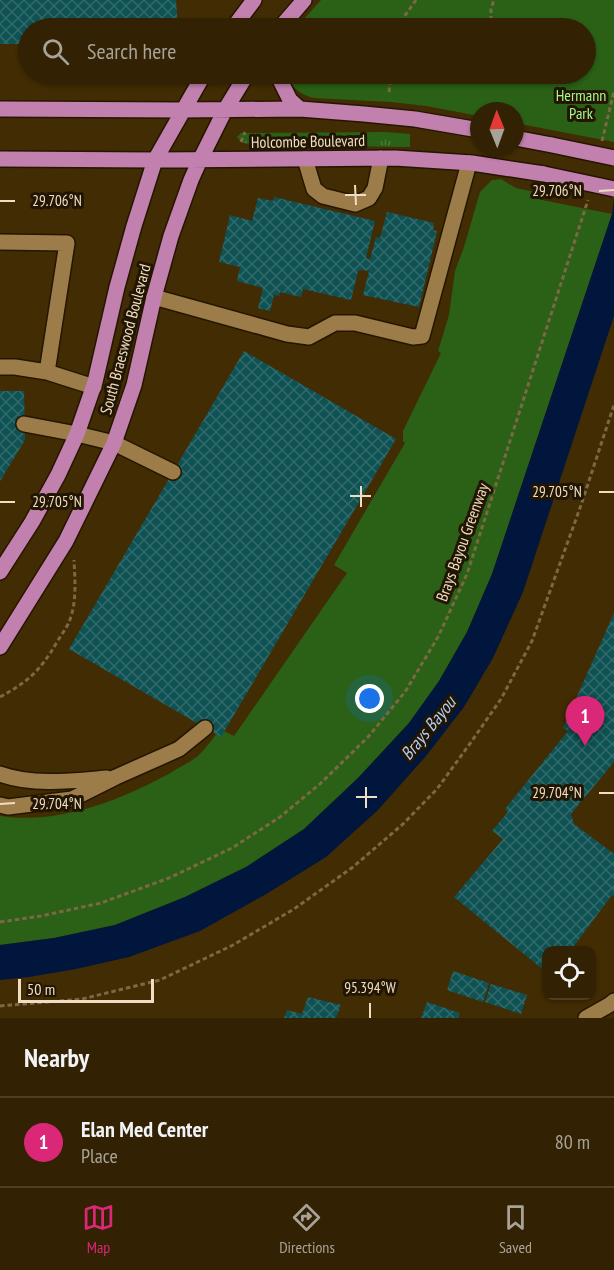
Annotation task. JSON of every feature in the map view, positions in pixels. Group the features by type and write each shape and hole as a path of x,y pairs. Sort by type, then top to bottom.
{"main road":[{"path":"240,18 254,0"},
{"path":"289,18 304,0"},
{"name":"South Braeswood Boulevard","path":"0,572 58,475 77,434 94,387 117,287 155,160 198,84"},
{"name":"South Braeswood Boulevard","path":"0,647 66,541 114,443 134,385 171,236 200,160 241,84"},
{"path":"282,84 290,100 300,109"},
{"name":"Holcombe Boulevard","path":"0,109 300,109 415,119 470,128"},
{"path":"524,140 614,158"},
{"name":"Holcombe Boulevard","path":"0,159 381,158 469,163 544,174 614,189"}],"street":[{"path":"305,159 315,189 323,196 355,204 369,198 375,188 381,158"},
{"path":"154,297 287,334 309,337 335,323 355,323 413,337 422,336 469,163"},
{"path":"0,242 67,243 47,372"},
{"path":"0,367 47,372 94,387"},
{"path":"24,424 114,443 174,472"},
{"path":"0,805 8,807 72,799 179,749 205,728"},
{"path":"0,774 16,780 67,781 116,777"},
{"path":"586,1018 614,1000"}],"path":[{"path":"403,18 416,0"},
{"path":"492,18 494,0"},
{"path":"389,92 390,84"},
{"path":"241,142 245,132"},
{"name":"Brays Bayou Greenway","path":"0,922 100,903 169,878 232,848 280,817 321,783 383,719 405,692 438,637 467,574 585,210"},
{"path":"0,1006 82,999 160,980 233,945 294,909 353,867 403,824 437,789 469,745 501,699 532,641 614,405"},
{"path":"0,697 26,681 39,669 69,621 75,591 74,559"}],"green space":[{"name":"Hermann Park","path":"321,0 614,0 614,142 524,125 524,102 470,102 470,114 391,102 314,98 300,93 292,84 596,84 596,18 305,18"},
{"path":"386,132 410,134 410,147 251,145 241,142 237,137 241,133"},
{"path":"501,179 516,188 544,194 542,200 612,214 492,574 467,632 439,681 409,723 358,778 304,829 246,867 185,897 115,925 54,938 0,945 0,816 44,817 111,801 193,760 220,729 234,736 347,573 334,565 405,443 403,431 441,353 438,351 449,315 455,271 480,192 492,180"}],"water":[{"name":"Brays Bayou","path":"614,198 614,316 523,592 493,658 464,707 426,756 377,811 326,857 200,931 129,957 76,969 0,980 0,945 54,938 115,925 185,897 246,867 304,829 358,778 409,723 439,681 467,632 492,574 612,214"}],"building":[{"path":"0,0 176,0 177,18 18,18 18,44 0,44"},
{"path":"274,197 375,221 366,258 370,259 376,237 380,238 387,212 434,223 433,230 437,231 419,307 363,295 369,271 362,270 358,271 351,300 303,289 301,297 280,292 279,296 274,295 270,311 258,308 263,288 237,281 240,267 219,262 230,215 252,221 258,198 273,201"},
{"path":"244,351 396,439 221,737 69,649"},
{"path":"0,391 24,391 25,440 0,481"},
{"path":"614,613 614,762 571,814 574,824 614,854 614,896 612,895 574,946 542,946 542,969 454,897 503,839 492,831 508,812 505,809 568,731 563,728"},
{"path":"453,971 489,983 483,1002 447,990"},
{"path":"491,984 527,995 521,1014 485,1002"},
{"path":"308,997 341,1005 336,1018 284,1018 287,1010 302,1014"},
{"path":"427,1002 460,1013 458,1018 421,1018"}],"place":[{"name":"Elan Med Center","path":"585,746"}]}
